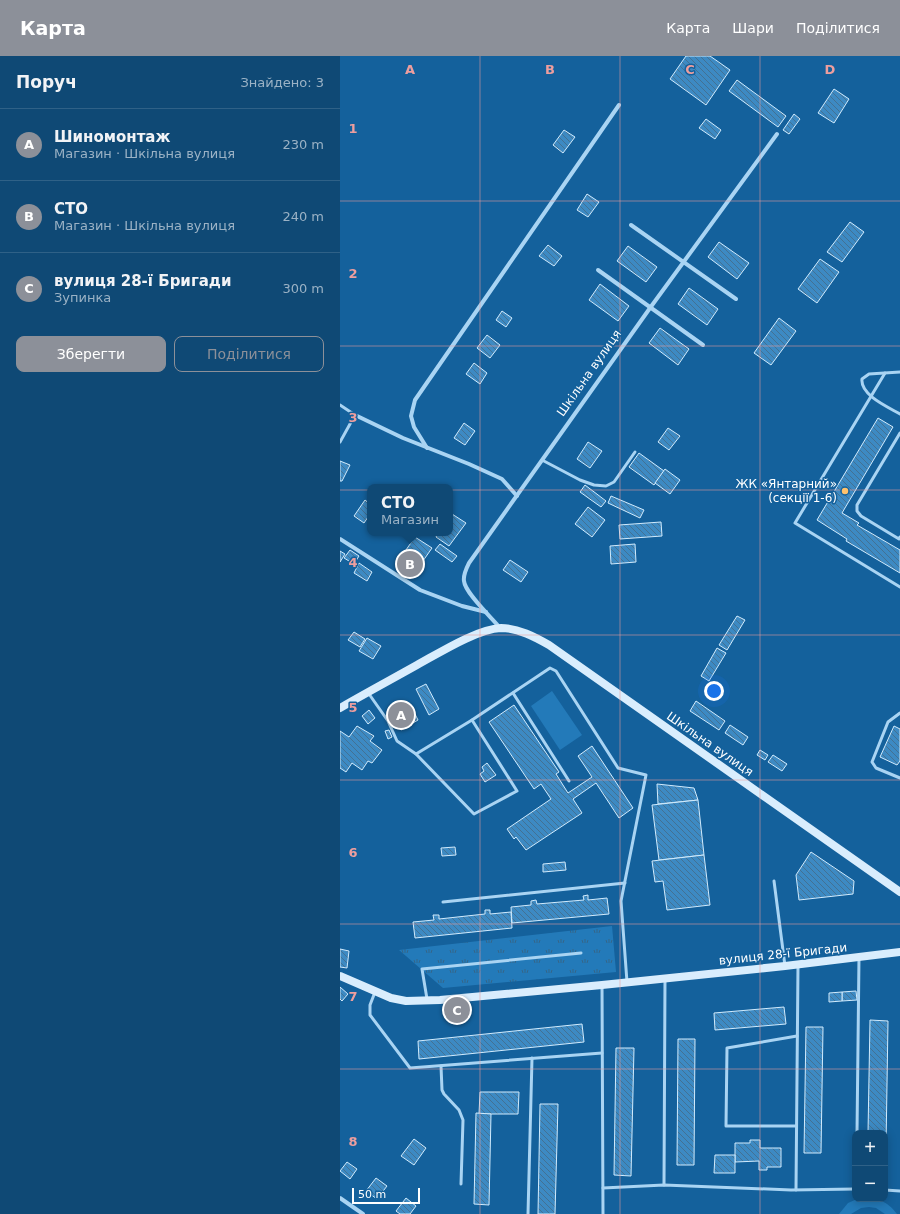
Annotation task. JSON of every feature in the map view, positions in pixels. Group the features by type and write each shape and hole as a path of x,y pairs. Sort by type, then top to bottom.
{"street":[{"path":"426,448 414,427 411,416 415,400 619,105"},
{"name":"Шкільна вулиця","path":"501,628 467,590 464,582 464,573 469,564 650,308 777,134"},
{"path":"631,225 736,299"},
{"path":"598,270 703,345"},
{"path":"355,415 403,438 469,464 502,479 517,496"},
{"path":"340,539 420,590 462,606 487,613"},
{"name":"Шкільна вулиця","path":"340,708 439,652 469,638 501,628 516,630 533,636 549,646 900,892"},
{"name":"вулиця 28-ї Бригади","path":"340,976 391,998 406,1001 455,1000 785,966 900,952"},
{"path":"340,1198 363,1214"}],"lane":[{"path":"900,372 868,374 862,379 863,387 871,396 900,414"},
{"path":"885,373 795,523 900,587"},
{"path":"340,405 355,415 340,442"},
{"path":"900,433 857,505 857,511 861,516 899,538 900,537"},
{"path":"542,460 580,480 594,485 606,486 614,482 635,452"},
{"path":"416,754 472,720 550,668 556,671 618,768 646,775 621,901 627,982"},
{"path":"368,692 388,721 397,741 416,754 474,814 517,791 472,720"},
{"path":"513,693 569,781"},
{"path":"900,712 888,722 872,762 876,768 900,778"},
{"path":"774,881 785,966"},
{"path":"442,902 625,883"},
{"path":"427,1000 422,969 581,953"},
{"path":"856,1130 860,957"},
{"path":"796,1190 798,964"},
{"path":"664,1185 665,978"},
{"path":"602,985 603,1214"},
{"path":"375,992 370,1005 370,1015 410,1068 602,1053"},
{"path":"796,1126 726,1126 727,1048 797,1036"},
{"path":"528,1214 532,1058"},
{"path":"441,1066 442,1090 459,1110 463,1120 461,1184"},
{"path":"603,1188 664,1185 796,1190 852,1189"},
{"path":"888,1190 900,1191"}],"green space":[{"path":"552,691 582,735 560,750 531,706"},
{"path":"612,926 616,972 443,988 399,950"},
{"path":"852,1201 884,1202 897,1214 885,1214 876,1208 869,1207 861,1208 851,1214 839,1214 848,1203"}],"building":[{"path":"686,56 710,56 730,70 706,105 670,79"},
{"path":"737,80 786,116 778,127 729,91"},
{"path":"834,89 849,99 834,123 818,113"},
{"path":"794,114 800,119 789,134 783,130"},
{"path":"706,119 721,130 715,139 699,128"},
{"path":"564,130 575,137 563,153 553,145"},
{"path":"587,194 599,202 588,217 577,210"},
{"path":"850,222 864,232 842,262 827,252"},
{"path":"719,242 749,263 737,279 708,257"},
{"path":"548,245 562,256 554,266 539,256"},
{"path":"628,246 657,267 646,282 617,261"},
{"path":"820,259 839,272 817,303 798,289"},
{"path":"600,284 629,306 618,321 589,300"},
{"path":"689,288 718,309 707,325 678,304"},
{"path":"502,311 512,318 506,327 496,320"},
{"path":"779,318 796,331 771,365 754,353"},
{"path":"660,328 689,349 678,365 649,343"},
{"path":"487,335 500,345 490,358 477,348"},
{"path":"474,363 487,373 480,384 466,374"},
{"name":"ЖК «Янтарний» (секції 1-6)","path":"878,418 893,427 842,513 859,523 857,525 900,550 900,573 846,541 847,539 817,520"},
{"path":"464,423 475,431 465,445 454,438"},
{"path":"668,428 680,436 669,450 658,442"},
{"path":"588,442 602,451 590,468 577,459"},
{"path":"639,453 664,471 654,485 629,467"},
{"path":"340,461 350,465 342,481 340,481"},
{"path":"665,469 680,480 670,494 655,483"},
{"path":"585,485 606,501 601,507 580,492"},
{"path":"611,496 644,510 640,518 608,503"},
{"path":"365,500 367,502 367,518 364,523 354,516"},
{"path":"588,507 605,520 592,537 575,524"},
{"path":"453,515 466,523 449,546 436,537 453,536"},
{"path":"661,522 662,536 620,539 619,525"},
{"path":"415,537 432,548 416,571 399,560"},
{"path":"440,544 457,556 452,562 435,550"},
{"path":"635,544 636,562 611,564 610,546"},
{"path":"350,550 359,556 354,564 344,558"},
{"path":"340,551 345,554 340,562"},
{"path":"510,560 528,572 521,582 503,570"},
{"path":"359,563 372,572 367,581 354,573"},
{"path":"737,616 745,620 727,650 719,645"},
{"path":"354,632 365,639 360,647 348,640"},
{"path":"367,638 381,646 373,659 359,651"},
{"path":"717,648 726,653 709,681 701,676"},
{"path":"426,684 439,709 429,715 416,689"},
{"path":"696,701 725,721 719,730 690,711"},
{"path":"399,702 402,707 394,711 392,706"},
{"path":"514,705 559,772 556,774 568,793 592,777 578,756 592,746 633,808 619,818 596,783 573,799 582,813 526,850 516,837 514,839 507,829 551,799 541,784 534,789 489,722"},
{"path":"369,710 375,718 368,724 362,716"},
{"path":"406,713 412,725 401,730 395,718"},
{"path":"415,714 418,720 413,723 409,717"},
{"path":"730,725 748,737 743,745 725,733"},
{"path":"357,726 374,736 370,741 382,750 372,763 368,761 362,770 352,763 346,772 340,768 340,731 349,737"},
{"path":"894,726 900,729 900,761 897,765 880,757"},
{"path":"389,730 392,737 388,739 385,731"},
{"path":"760,750 768,755 765,760 757,755"},
{"path":"773,755 787,764 782,771 768,762"},
{"path":"487,763 496,775 485,782 480,774 484,771 482,767"},
{"path":"657,784 694,788 698,800 658,804"},
{"path":"698,800 704,855 659,860 652,805"},
{"path":"455,847 456,855 442,856 441,848"},
{"path":"811,852 854,881 853,894 799,900 796,875"},
{"path":"704,855 710,905 667,910 663,881 655,882 652,861"},
{"path":"565,862 566,870 543,872 543,864"},
{"path":"588,895 588,900 607,898 609,914 512,923 511,907 531,905 531,901 536,900 537,904 584,900 583,896"},
{"path":"485,910 490,910 490,914 511,912 512,928 415,938 413,922 434,920 433,915 439,915 439,919 485,914"},
{"path":"340,949 349,951 347,968 340,967"},
{"path":"340,987 348,994 342,1001 340,999"},
{"path":"856,991 857,1000 842,1001 842,992"},
{"path":"842,992 842,1001 829,1002 829,993"},
{"path":"784,1007 786,1024 715,1030 714,1013"},
{"path":"459,1008 459,1013 445,1015 444,1009"},
{"path":"870,1020 888,1021 886,1130 868,1130"},
{"path":"582,1024 584,1042 419,1059 418,1041"},
{"path":"806,1027 823,1027 821,1153 804,1153"},
{"path":"678,1039 695,1039 694,1165 677,1165"},
{"path":"616,1048 634,1048 631,1176 614,1175"},
{"path":"480,1092 519,1092 518,1114 479,1114"},
{"path":"540,1104 558,1104 555,1214 538,1214"},
{"path":"476,1113 491,1114 489,1205 474,1204"},
{"path":"414,1139 426,1148 414,1165 401,1156"},
{"path":"750,1140 760,1140 760,1148 781,1148 781,1167 767,1167 767,1170 759,1170 759,1161 735,1162 735,1143 750,1143"},
{"path":"715,1155 735,1155 735,1173 714,1173"},
{"path":"347,1162 357,1169 350,1179 340,1171"},
{"path":"376,1178 387,1186 377,1199 366,1191"},
{"path":"406,1198 416,1206 410,1214 400,1214 396,1211"}],"place":[{"name":"ЖК «Янтарний» (секції 1-6)","path":"845,491"},
{"name":"СТО","path":"410,564"},
{"name":"Шиномонтаж","path":"401,715"},
{"name":"вулиця 28-ї Бригади","path":"457,1010"}]}
